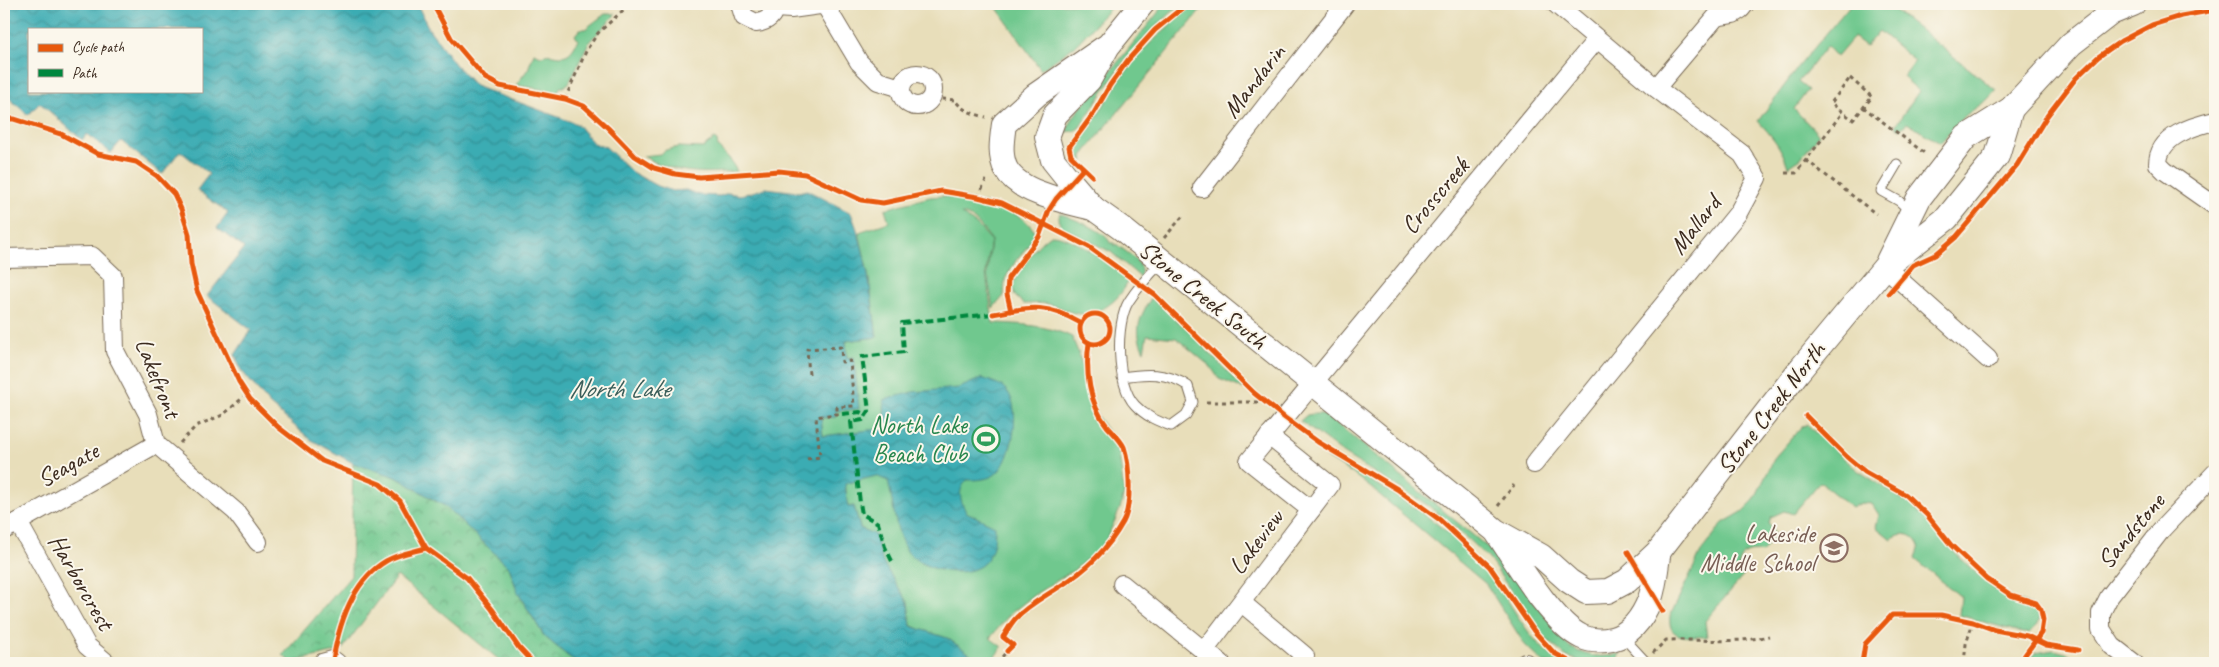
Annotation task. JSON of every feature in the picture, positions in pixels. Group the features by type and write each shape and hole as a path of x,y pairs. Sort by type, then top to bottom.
{"street":[{"path":"740,4 744,17 756,23 768,20 774,6 791,9 826,4 859,62 878,81 901,88"},
{"name":"Stone Creek South","path":"1142,4 1108,46 1089,80 1055,115 1047,136 1053,160 1093,208 1312,384"},
{"name":"Mandarin","path":"1202,188 1344,4"},
{"path":"1556,4 1597,39"},
{"path":"1656,88 1716,11 1733,14 1745,4"},
{"name":"Stone Creek North","path":"1885,267 1919,198 1966,137 2011,109 2071,44 2111,13 2133,4"},
{"name":"Mallard","path":"1534,464 1738,213 1757,178 1742,154 1656,88 1597,39"},
{"name":"Crosscreek","path":"1312,384 1597,39"},
{"name":"Stone Creek South","path":"1093,208 1049,197 1021,183 1007,170 1001,149 1004,124 1036,95 1108,46"},
{"name":"Stone Creek North","path":"1312,384 1496,532 1541,556 1569,581 1586,592 1608,591 1627,581 1659,551 1798,372 1885,267 1947,218 1996,156 2011,109"},
{"path":"2215,121 2184,130 2162,148 2158,159 2158,164 2165,171 2215,206"},
{"name":"Lakefront","path":"4,258 92,256 113,276 115,351 148,414 163,449 236,512 258,542"},
{"path":"1885,267 1988,359"},
{"name":"Lakeview","path":"1311,510 1248,461 1312,384"},
{"name":"Lakeview","path":"1204,651 1330,485 1270,436"},
{"name":"Seagate","path":"11,526 163,449"},
{"name":"Sandstone","path":"2134,663 2112,646 2101,629 2101,613 2109,597 2162,529 2215,473"},
{"name":"Harborcrest","path":"11,526 87,646 107,663"},
{"name":"Stone Creek North","path":"1496,532 1529,582 1562,622 1582,637 1603,641 1622,636 1640,619 1650,598 1659,551"},
{"path":"1122,584 1221,663"},
{"name":"Lakeview","path":"1242,603 1305,656 1299,663"},
{"path":"322,663 332,660 336,663"}],"lane":[{"path":"1897,164 1881,190 1912,212"},
{"path":"1122,377 1155,374 1179,380 1188,386 1193,402 1186,415 1171,426 1151,418 1133,404 1122,377 1118,339 1128,302 1162,262"},
{"path":"1622,636 1646,662"}],"path":[{"path":"565,99 587,49 598,33 630,4"},
{"path":"1850,78 1872,96 1863,107 1853,120 1831,103 1850,78"},
{"path":"558,98 572,101"},
{"path":"942,99 955,100 959,106 971,113 987,117"},
{"path":"1863,107 1930,158"},
{"path":"1785,172 1796,172 1842,112"},
{"path":"1806,160 1876,214"},
{"path":"986,180 975,197 986,199"},
{"path":"1164,238 1183,216"},
{"path":"809,374 807,349 841,348 842,362 850,361 854,406 837,407 835,414"},
{"path":"163,449 196,426 223,415 249,397 243,388"},
{"path":"1260,397 1285,418"},
{"path":"1193,402 1266,402"},
{"path":"807,459 820,457 816,417 842,414"},
{"path":"1496,508 1514,485"},
{"path":"1964,663 1971,622 1981,625"},
{"path":"1646,662 1666,640 1740,641 1769,636"},
{"path":"997,663 1013,645"}],"green space":[{"path":"994,4 1114,4 1075,46 1041,70"},
{"path":"1165,4 1181,4 1148,34 1122,64 1079,128 1066,132 1074,116"},
{"path":"1192,4 1206,4 1082,156 1083,163 1077,154 1079,144 1120,79 1142,51"},
{"path":"1851,4 1887,4 1996,90 1987,100 1966,115 1940,143 1907,123 1900,129 1895,126 1919,91 1903,77 1915,61 1879,31 1866,46 1854,37 1837,57 1827,46 1798,82 1808,90 1794,109 1819,135 1801,158 1788,167 1776,142 1758,121 1799,66"},
{"path":"605,14 616,14 589,42 569,83 560,87 558,92 516,85 528,69 534,53 541,56 561,56 569,53 578,40 575,35 580,29 585,29"},
{"path":"714,139 737,171 689,171 666,166 643,156 660,154 666,150 679,147 703,148"},
{"name":"North Lake Beach Club","path":"944,196 1006,210 1018,215 1035,232 1028,246 1017,259 1005,279 1004,296 993,308 987,274 991,243 986,273 993,323 1043,328 1072,337 1080,357 1089,399 1099,419 1115,441 1119,453 1124,493 1120,509 1106,540 1097,551 1074,570 1034,595 1010,614 990,638 1002,647 990,663 983,663 947,638 911,626 908,602 883,563 875,535 860,528 854,506 848,507 845,483 863,479 858,432 823,436 821,418 836,417 835,411 854,357 847,358 846,341 877,337 869,279 859,232 889,222 885,209 930,197","holes":["961,214 974,220 991,240 977,225"]},
{"path":"1060,213 1096,229 1110,243 1114,243 1114,246 1116,244 1130,254 1138,262 1141,272 1140,277 1111,252 1062,227 1058,220"},
{"path":"1051,235 1060,236 1080,245 1126,277 1128,282 1119,296 1099,311 1083,314 1074,313 1049,304 1024,304 1015,296 1012,286 1018,273 1034,250"},
{"path":"1151,298 1187,329 1244,389 1219,379 1211,367 1176,338 1147,335 1144,351 1138,330 1141,318"},
{"path":"1321,414 1330,418 1502,559 1567,645 1592,656 1620,654 1618,663 1587,663 1567,657 1548,641 1536,627 1489,559 1429,506 1344,454 1300,421 1307,415"},
{"path":"1807,425 1857,470 1910,504 1932,525 1956,554 1990,586 2008,597 2036,607 2040,618 2038,625 2029,633 2023,633 1959,615 1961,597 1915,559 1919,546 1914,538 1903,534 1891,539 1876,527 1879,515 1872,504 1861,503 1852,508 1820,482 1793,514 1784,511 1771,517 1769,523 1775,536 1762,553 1750,552 1744,555 1739,566 1744,575 1705,621 1707,637 1681,636 1672,630 1670,616 1702,550 1723,523 1742,512 1754,500 1775,457 1802,426"},
{"path":"1326,457 1390,492 1450,535 1468,551 1495,581 1528,632 1549,654 1562,663 1544,663 1525,645 1486,584 1375,491"},
{"path":"353,463 396,477 446,507 509,567 518,593 544,636 576,663 503,663 397,576 341,651 291,662 283,655 351,576"},
{"path":"2054,650 2066,653 2086,663 2024,663 2035,653"}],"water":[{"name":"North Lake","path":"4,4 417,4 429,29 455,64 475,86 577,124 594,144 606,147 632,172 655,185 673,191 686,190 699,195 720,196 728,193 740,195 766,188 798,192 807,190 851,213 865,258 877,337 846,341 847,358 854,357 859,409 836,411 836,417 821,418 823,436 885,428 884,400 912,392 959,388 982,378 1003,387 1009,394 1013,405 1015,417 1014,430 1008,456 1003,466 990,477 979,480 967,480 961,492 961,499 966,512 995,526 994,541 990,555 984,563 976,568 954,572 942,570 931,567 911,556 905,548 899,533 888,481 876,476 845,484 848,507 854,506 860,528 875,535 883,563 908,602 911,626 947,638 983,663 576,663 544,636 518,593 509,567 446,507 396,477 353,463 310,439 269,404 241,370 235,355 251,330 207,296 244,248 217,228 228,213 197,190 209,174 180,151 162,174 121,141 111,153 87,134 82,140 40,103 28,115 4,94"}],"marked path":[{"path":"892,561 885,547 878,523 862,514 860,503 851,422 863,420 869,411 862,357 904,352 902,323 993,314"},
{"path":"842,414 860,412 866,415"}],"cycle path":[{"path":"433,4 451,38 485,78 500,86 565,99 584,106 635,156 654,168 675,174 699,177 779,171 805,174 861,200 883,203 941,191 978,197 1002,203 1089,247 1155,295 1254,393 1285,418 1318,442 1397,489 1440,520 1490,567 1534,631 1554,653 1572,663"},
{"path":"1092,176 1071,156 1069,147 1094,113 1110,85 1128,60 1155,30 1187,4"},
{"path":"1889,293 1913,265 1935,255 1956,237 2017,165 2047,116 2076,78 2098,57 2121,41 2152,25 2181,16 2215,10"},
{"path":"4,119 14,119 61,134 98,154 136,162 157,176 174,194 181,209 189,234 191,264 197,291 239,382 250,399 278,427 322,461 380,484 400,501 426,548 467,578 492,609 519,648 533,663"},
{"path":"1011,311 1007,294 1008,278 1039,237 1049,210 1056,199 1083,169"},
{"path":"993,314 1038,308 1058,312 1081,323"},
{"path":"1095,314 1101,315 1109,323 1110,329 1109,335 1101,343 1095,344 1089,343 1081,335 1080,329 1081,323 1089,315 1095,314"},
{"path":"1007,651 1013,645 1003,637 1014,620 1036,601 1069,581 1087,567 1117,532 1126,515 1129,496 1129,474 1126,455 1124,447 1101,417 1092,397 1088,375 1089,343"},
{"path":"1806,416 1847,457 1865,472 1906,495 1927,515 1951,545 1987,579 2011,595 2036,603 2041,610 2043,620 2041,633 2019,663"},
{"path":"333,660 343,618 349,604 364,580 386,561 426,548"},
{"path":"1628,552 1663,611"},
{"path":"1862,663 1865,644 1892,615 1941,615 1973,622 1995,630 2027,636 2046,645 2078,650"}],"place":[{"name":"North Lake Beach Club","path":"986,439"},
{"name":"Lakeside Middle School","path":"1834,548"}]}
